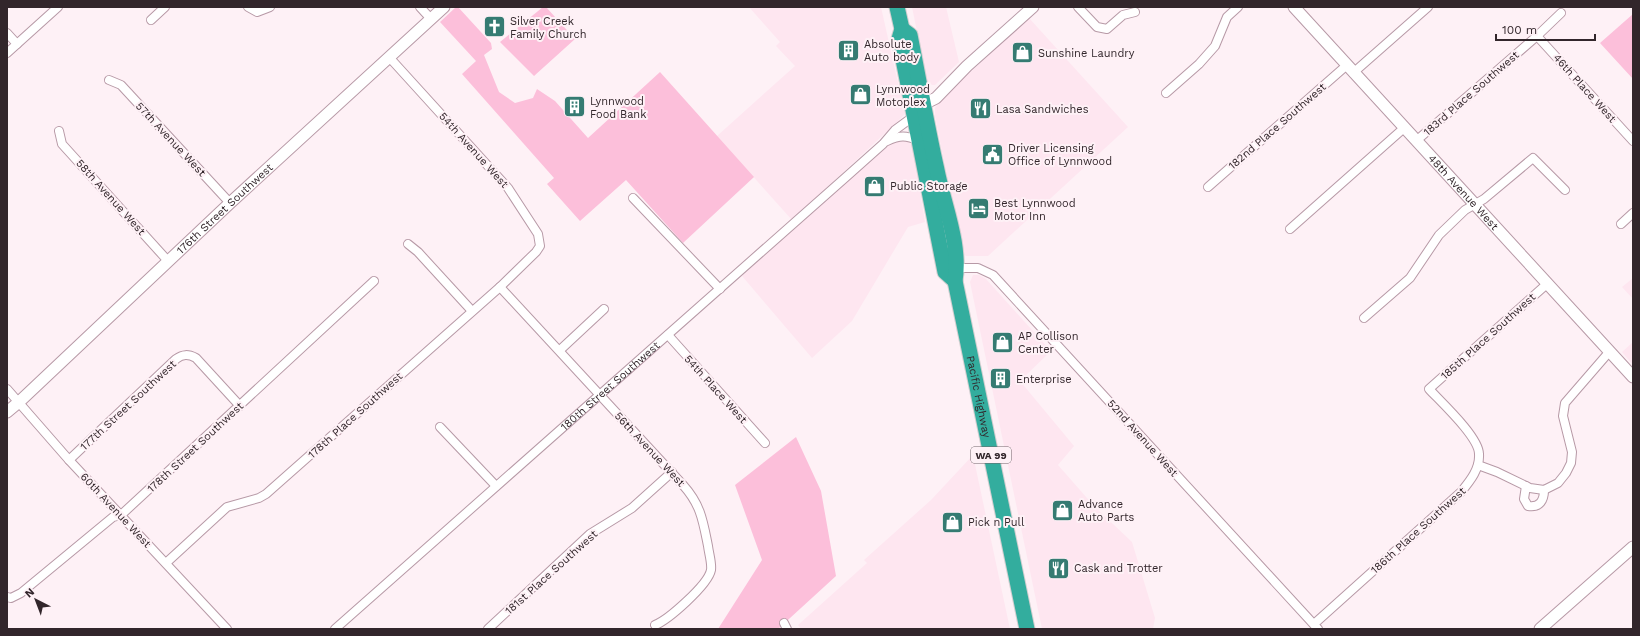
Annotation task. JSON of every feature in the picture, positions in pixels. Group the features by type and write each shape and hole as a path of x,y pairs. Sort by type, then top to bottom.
{"highway":[{"name":"Pacific Highway","path":"897,7 902,29 899,39 945,272 956,274"},
{"name":"Pacific Highway","path":"902,29 910,35 936,165 951,225 956,274 1027,629"},
{"path":"906,76 914,88 917,98 924,104"},
{"path":"914,116 920,123 927,148 936,165"}],"street":[{"path":"7,53 58,7"},
{"path":"151,20 165,7"},
{"path":"248,7 257,12 270,7"},
{"path":"420,7 431,19"},
{"name":"176th Street Southwest","path":"7,412 230,203 444,7"},
{"path":"924,104 934,100 967,66 1033,7"},
{"path":"1078,7 1097,27 1107,29 1122,15 1135,12"},
{"path":"1166,93 1199,64 1215,46 1227,17 1238,7"},
{"name":"48th Avenue West","path":"1294,7 1633,377"},
{"name":"182nd Place Southwest","path":"1208,187 1350,69 1428,7"},
{"name":"183rd Place Southwest","path":"1416,141 1537,36 1561,13"},
{"path":"7,33 17,44"},
{"name":"46th Place West","path":"1537,36 1633,141"},
{"name":"54th Avenue West","path":"389,57 480,156 515,197 540,239 540,246 536,252"},
{"name":"57th Avenue West","path":"109,80 121,85 230,203"},
{"path":"920,86 937,92 944,89"},
{"name":"180th Street Southwest","path":"335,629 599,394 720,290 884,142 895,130 914,116"},
{"name":"183rd Place Southwest","path":"1290,229 1404,128"},
{"name":"58th Avenue West","path":"59,131 59,138 62,144 168,261"},
{"path":"884,142 902,136 911,137 919,141"},
{"path":"1364,318 1410,278 1439,235 1465,210 1484,199 1533,158 1565,190"},
{"path":"633,198 720,290"},
{"path":"1620,224 1633,213"},
{"path":"408,244 472,311"},
{"name":"178th Place Southwest","path":"166,563 227,507 254,500 266,494 500,286 536,252"},
{"name":"52nd Avenue West","path":"956,274 978,268 993,275 1316,626"},
{"name":"178th Street Southwest","path":"7,597 11,598 21,593 113,517 121,515 374,281"},
{"name":"185th Place Southwest","path":"1478,465 1480,452 1473,436 1429,389 1548,283"},
{"name":"56th Avenue West","path":"500,286 690,492 701,510 711,571 704,584 664,621 655,625"},
{"path":"560,350 604,310"},
{"name":"54th Place West","path":"668,335 764,443"},
{"path":"1478,465 1497,472 1526,486 1544,490 1558,483 1566,473 1571,463 1570,443 1564,416 1565,403 1610,351"},
{"name":"177th Street Southwest","path":"69,460 176,359 184,355 188,354 196,358 240,406"},
{"name":"60th Avenue West","path":"7,389 69,460 227,629"},
{"path":"440,427 496,486"},
{"name":"186th Place Southwest","path":"1316,626 1461,492 1471,481 1478,465"},
{"name":"181st Place Southwest","path":"488,629 590,534 632,508 672,472"},
{"path":"1526,486 1524,498 1528,506 1538,506 1541,502 1544,490"},
{"path":"1540,629 1633,547"}],"shaded area":[{"path":"456,7 458,7 491,43 492,49 484,55 499,92 515,103 533,98 537,89 555,101 588,138 660,72 754,177 683,243 626,180 580,221 547,184 554,178 462,74 476,61 440,22"},
{"path":"543,7 546,7 575,39 534,76 500,42"},
{"path":"749,7 881,7 905,114 792,220 717,136 795,66 776,46 780,42"},
{"path":"912,7 946,7 959,62 935,85 932,85 927,81"},
{"path":"1633,14 1633,79 1600,43"},
{"path":"1029,18 1128,127 988,256 966,256 962,253 935,116 935,108 939,101"},
{"path":"903,140 913,146 925,222 908,227 852,321 812,358 742,276 885,147 895,141"},
{"path":"973,275 979,275 986,279 1051,351 1020,381 1074,446 1058,465 1094,506 1132,542 1155,618 1153,629 1042,629 970,282"},
{"path":"1633,278 1633,299 1622,287"},
{"path":"1633,342 1633,365 1622,352"},
{"path":"796,437 821,491 836,576 778,629 718,629 762,560 735,485"},
{"name":"Pick n Pull","path":"973,455 1010,629 801,629 798,625 867,563 864,560 931,500"}],"place":[{"name":"Silver Creek Family Church","path":"494,27"},
{"name":"Absolute Auto body","path":"849,50"},
{"name":"Sunshine Laundry","path":"1023,53"},
{"name":"Lynnwood Motoplex","path":"860,95"},
{"name":"Lynnwood Food Bank","path":"574,107"},
{"name":"Lasa Sandwiches","path":"981,109"},
{"name":"Driver Licensing Office of Lynnwood","path":"992,154"},
{"name":"Public Storage","path":"874,186"},
{"name":"Best Lynnwood Motor Inn","path":"979,209"},
{"name":"AP Collison Center","path":"1002,342"},
{"name":"Enterprise","path":"1001,379"},
{"name":"Advance Auto Parts","path":"1063,510"},
{"name":"Pick n Pull","path":"953,522"},
{"name":"Cask and Trotter","path":"1059,568"}]}
